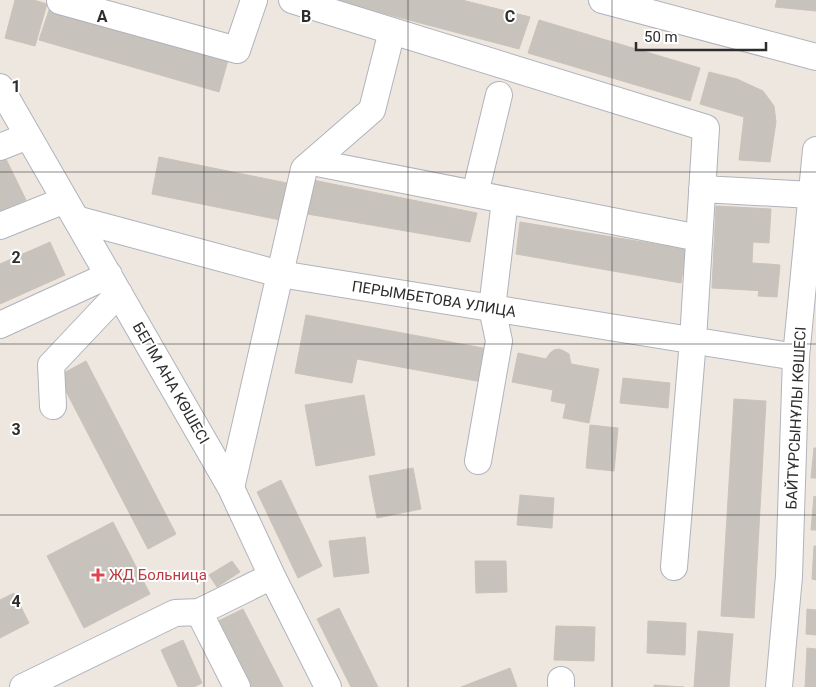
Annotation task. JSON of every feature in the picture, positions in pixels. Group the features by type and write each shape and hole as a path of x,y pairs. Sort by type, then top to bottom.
{"street":[{"path":"59,0 237,50 254,0"},
{"path":"602,0 816,57"},
{"path":"301,1 706,128 693,340 674,567"},
{"path":"231,488 304,169 372,110 392,31"},
{"name":"БЕГІМ АНА КӨШЕСІ","path":"0,87 231,488 272,576 328,687"},
{"path":"475,194 499,95"},
{"path":"0,147 28,136"},
{"name":"БАЙТҰРСЫНҰЛЫ КӨШЕСІ","path":"779,687 790,576 796,357 816,150"},
{"path":"312,162 699,238"},
{"path":"702,189 812,195"},
{"path":"478,461 499,341 492,308 505,200"},
{"path":"0,226 71,209"},
{"name":"ПЕРЫМБЕТОВА УЛИЦА","path":"71,209 280,274 796,357"},
{"path":"0,325 114,284"},
{"path":"52,406 51,365 114,284"},
{"path":"23,687 175,613 199,612 272,576"},
{"path":"199,612 237,687"}],"building":[{"path":"15,0 34,0 47,4 35,46 5,38"},
{"path":"333,0 462,0 530,17 519,49"},
{"path":"777,0 816,0 816,11 775,7"},
{"path":"49,10 228,60 219,92 39,40"},
{"path":"539,20 700,68 690,101 528,53"},
{"path":"709,72 737,79 763,91 774,106 776,122 770,162 739,160 744,117 700,104"},
{"path":"159,157 292,184 285,221 152,194"},
{"path":"6,159 26,200 0,212 0,162"},
{"path":"313,180 477,213 470,242 307,214"},
{"path":"716,206 771,209 769,243 753,242 752,263 768,264 766,291 712,288"},
{"path":"520,222 686,249 681,283 516,254"},
{"path":"50,242 65,275 0,304 0,264"},
{"path":"768,264 780,265 777,297 758,296 759,290 766,291"},
{"path":"306,315 488,349 482,382 357,359 352,383 295,373"},
{"path":"559,349 569,354 571,364 599,369 589,423 563,418 566,404 551,401 553,390 512,382 518,353 546,359 550,353"},
{"path":"86,361 176,534 148,549 58,376"},
{"path":"623,378 670,383 668,408 620,403"},
{"path":"364,395 375,455 316,466 305,405"},
{"path":"734,399 766,401 754,618 721,616"},
{"path":"590,425 618,428 614,471 586,468"},
{"path":"814,448 816,448 816,478 811,478"},
{"path":"413,468 421,509 377,518 369,476"},
{"path":"281,480 322,566 298,578 257,492"},
{"path":"520,495 554,498 552,528 517,525"},
{"path":"814,496 816,497 816,530 811,530"},
{"name":"ЖД Больница","path":"113,522 150,594 84,628 47,556"},
{"path":"365,537 369,573 334,577 329,541"},
{"path":"814,546 816,546 816,580 812,579"},
{"path":"232,561 240,572 217,587 209,575"},
{"path":"475,561 506,561 507,592 476,593"},
{"path":"14,593 29,623 0,638 0,600"},
{"path":"339,608 378,687 351,687 317,619"},
{"path":"243,609 283,687 246,687 214,623"},
{"path":"807,609 816,610 816,635 806,634"},
{"path":"648,621 686,623 685,655 647,653"},
{"path":"556,626 595,627 594,661 554,660"},
{"path":"698,631 733,634 729,687 694,687"},
{"path":"183,640 202,683 194,687 178,687 161,650"},
{"path":"807,648 816,649 816,687 805,687"},
{"path":"510,668 517,687 461,687"},
{"path":"654,685 684,687 654,687"}],"place":[{"name":"ЖД Больница","path":"98,575"}]}
